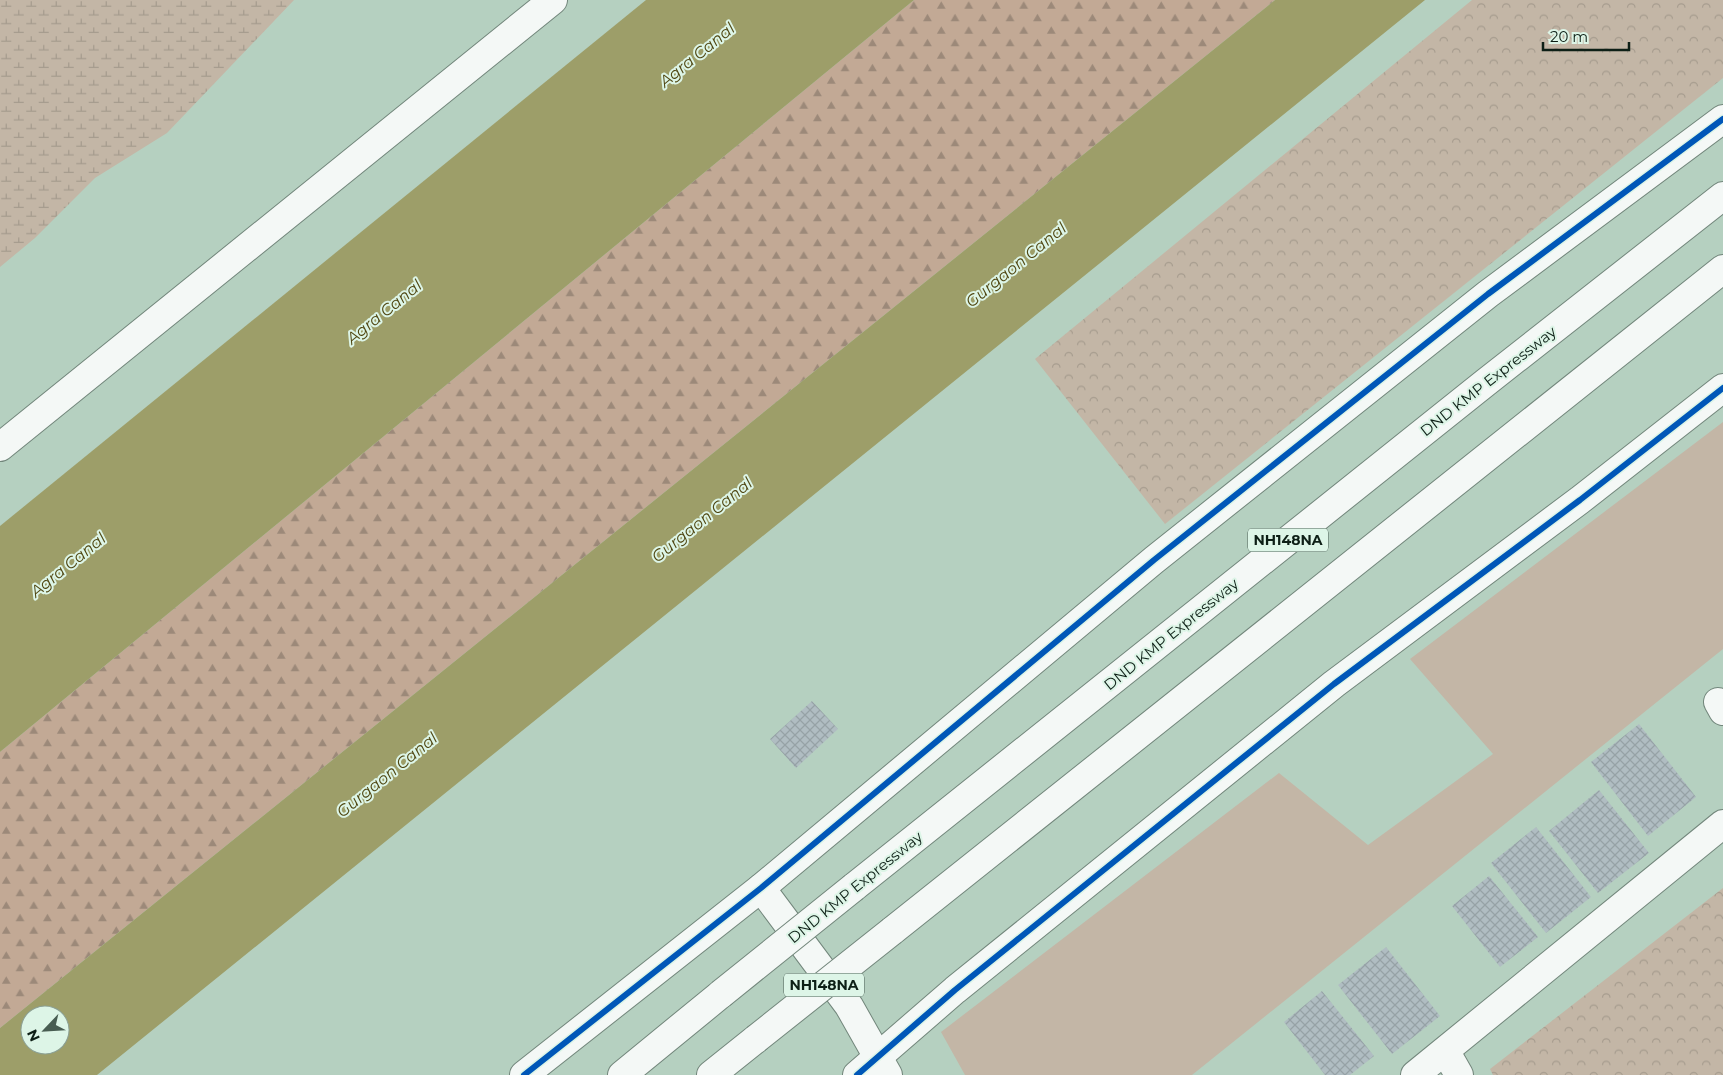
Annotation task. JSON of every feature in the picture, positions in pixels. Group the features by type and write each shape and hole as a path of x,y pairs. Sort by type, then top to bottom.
{"main road":[{"path":"0,447 553,0"},
{"path":"524,1075 761,888 1162,554 1488,294 1723,119"},
{"name":"DND KMP Expressway","path":"622,1075 1485,382 1723,196"},
{"name":"NH148NA","path":"711,1075 1723,269"},
{"path":"857,1075 883,1066 955,990 1334,684 1580,500 1723,388"},
{"path":"1415,1075 1446,1052 1723,824"},
{"path":"761,888 849,1006 883,1066"},
{"path":"1446,1052 1459,1075"}],"green space":[{"path":"0,0 294,0 167,133 95,178 35,238 0,267"},
{"path":"914,0 1275,0 29,1005 20,1005 20,1012 0,1028 0,752"},
{"path":"1472,0 1723,0 1723,78 1165,524 1035,359"},
{"path":"1723,422 1723,649 1192,1075 965,1075 941,1032 1279,773 1368,845 1493,754 1410,659"},
{"path":"1723,888 1723,1075 1493,1075 1490,1069"}],"water":[{"name":"Agra Canal","path":"646,0 914,0 0,752 0,526"},
{"name":"Gurgaon Canal","path":"1275,0 1425,0 97,1075 0,1075 0,1028 20,1012 20,1055 70,1055 70,1005 29,1005"}],"building":[{"path":"812,701 838,729 796,768 770,739"},
{"path":"1639,724 1696,797 1648,836 1591,762"},
{"path":"1599,790 1649,853 1598,893 1549,831"},
{"path":"1536,827 1591,897 1546,933 1491,863"},
{"path":"1489,876 1538,937 1500,967 1452,906"},
{"path":"1386,947 1440,1016 1392,1054 1338,985"},
{"path":"1322,991 1374,1056 1350,1075 1325,1075 1284,1022"}],"cycle path":[{"path":"524,1075 761,888 1154,560 1488,294 1723,119"},
{"path":"857,1075 955,990 1334,684 1580,500 1723,388"}]}
